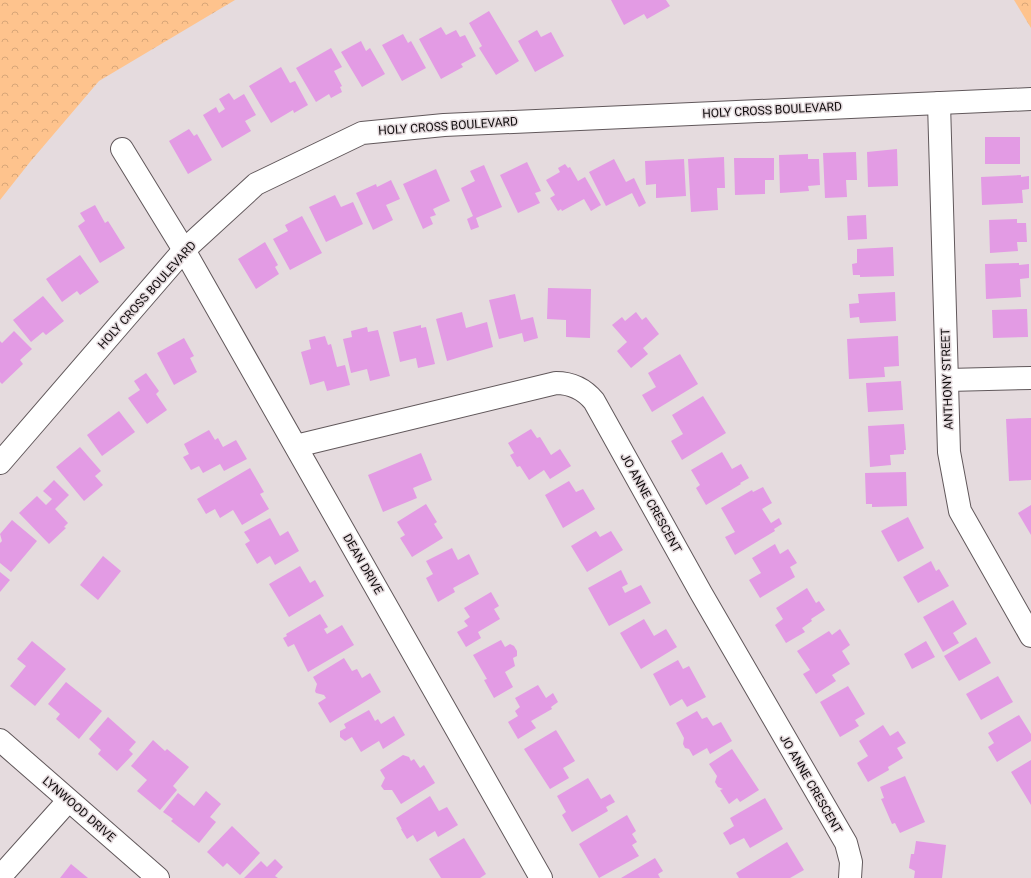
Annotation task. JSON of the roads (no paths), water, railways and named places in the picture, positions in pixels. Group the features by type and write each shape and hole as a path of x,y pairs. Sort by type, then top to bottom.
{"street":[{"name":"HOLY CROSS BOULEVARD","path":"0,463 184,250 256,184 362,133 444,125 1031,98"},
{"name":"ANTHONY STREET","path":"939,103 949,452 960,511 1031,636"},
{"name":"DEAN DRIVE","path":"122,149 184,250 541,878"},
{"path":"948,380 1031,378"},
{"name":"JO ANNE CRESCENT","path":"296,446 556,383 572,385 588,394 594,401 705,600 846,843 851,862 850,878"},
{"name":"LYNWOOD DRIVE","path":"0,740 68,801 158,878"},
{"path":"0,877 68,801"}]}
